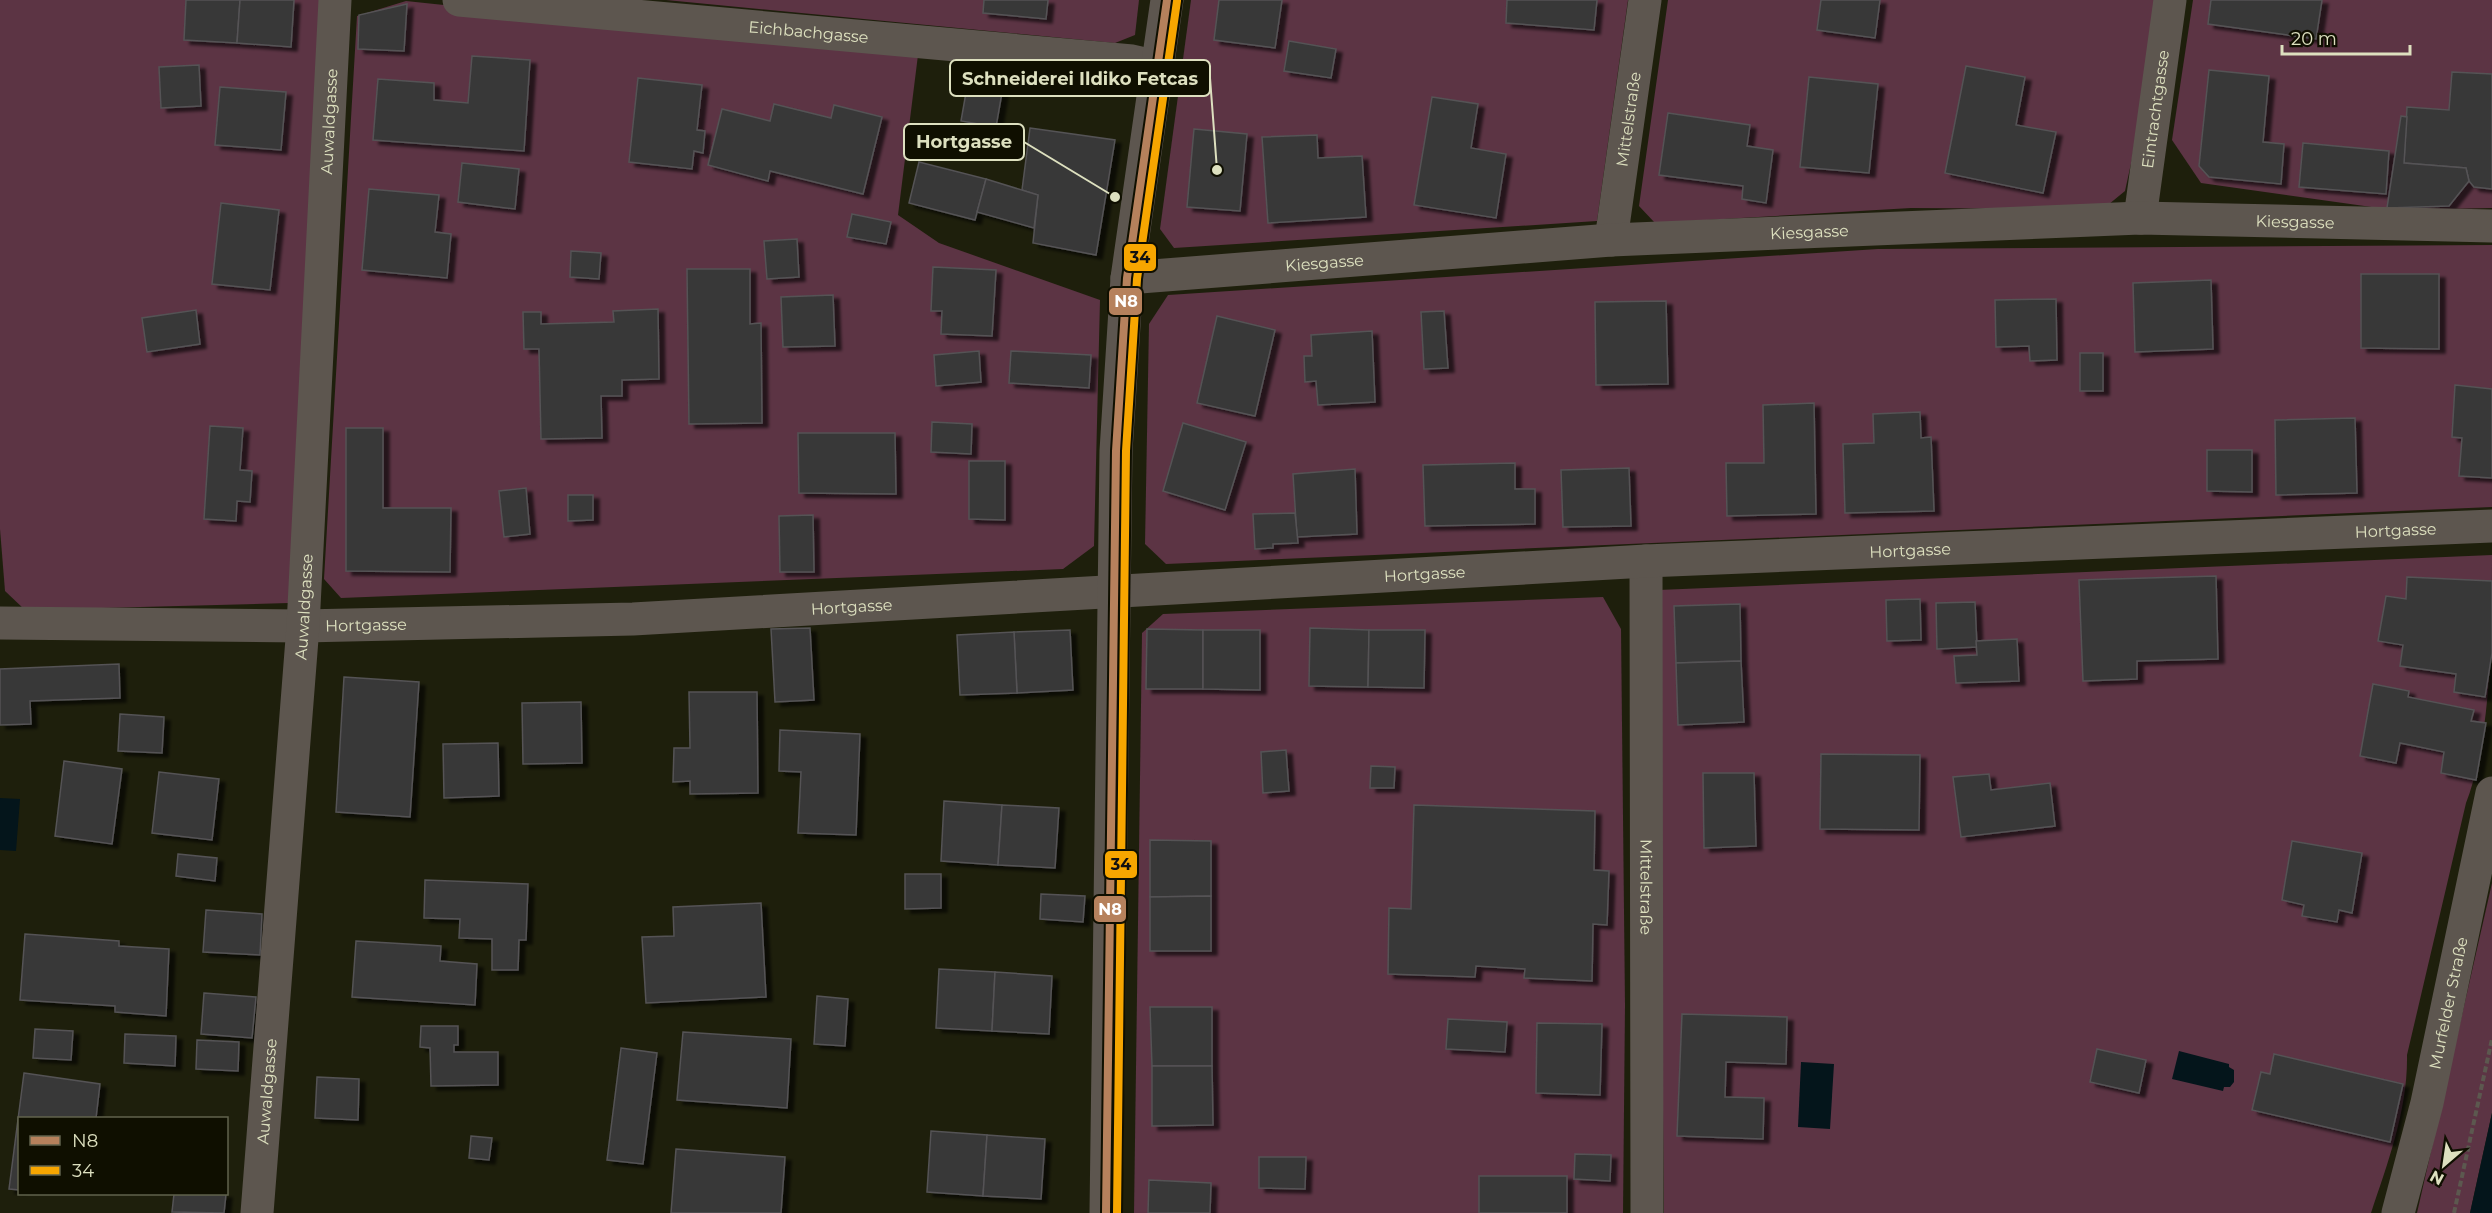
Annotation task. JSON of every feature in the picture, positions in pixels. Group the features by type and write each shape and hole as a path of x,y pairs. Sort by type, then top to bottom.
{"street":[{"name":"Auwaldgasse","path":"257,1213 303,626 335,0"},
{"name":"Eichbachgasse","path":"459,0 1132,61 1158,67"},
{"path":"1106,1213 1116,451 1128,278 1167,0"},
{"name":"Mittelstraße","path":"1611,240 1645,0"},
{"name":"Eintrachtgasse","path":"2140,218 2170,0"},
{"name":"Kiesgasse","path":"1128,278 1611,240 2140,218 2492,226"},
{"name":"Hortgasse","path":"0,623 303,626 633,620 1646,561 2492,526"},
{"name":"Mittelstraße","path":"1646,561 1647,1213"},
{"name":"Murfelder Straße","path":"2398,1213 2427,1103 2492,793"}],"path":[{"path":"2454,1213 2492,1039"}],"shaded area":[{"path":"0,0 322,0 289,603 25,610 5,591 0,529"},
{"path":"666,0 1139,0 1135,35 1115,43"},
{"path":"1191,0 1628,0 1597,221 1174,248 1160,229"},
{"path":"1668,0 2155,0 2132,159 2125,191 2103,209 1911,208 1655,223 1639,206"},
{"path":"2193,0 2492,0 2492,208 2393,210 2201,183 2172,140"},
{"path":"406,1 918,55 898,215 939,243 1100,300 1094,546 1063,569 341,598 324,579 357,16"},
{"path":"2492,245 2492,507 1166,564 1145,544 1149,324 1168,295 1878,249"},
{"path":"2492,555 2489,682 2481,747 2407,1055 2401,1115 2371,1213 1664,1213 1658,590"},
{"path":"1603,597 1621,629 1625,1005 1623,1213 1134,1213 1142,633 1163,614"},
{"path":"0,798 20,799 16,851 0,850"},
{"path":"2492,883 2492,1113 2470,1213 2417,1213"},
{"path":"2179,1051 2229,1064 2229,1067 2234,1070 2234,1082 2230,1087 2224,1087 2223,1091 2172,1079"},
{"path":"1801,1062 1834,1064 1830,1129 1798,1127"},
{"path":"2492,1113 2492,1213 2470,1213"}],"building":[{"path":"186,0 240,0 237,43 184,40"},
{"path":"240,0 294,0 291,47 237,43"},
{"path":"984,0 1048,0 1046,19 983,13"},
{"path":"1219,0 1282,0 1275,48 1214,40"},
{"path":"1507,0 1597,0 1594,30 1506,23"},
{"path":"1821,0 1880,0 1875,38 1817,30"},
{"path":"2211,0 2322,0 2316,39 2208,24"},
{"path":"407,4 404,51 358,49 359,15"},
{"path":"1289,41 1336,49 1331,78 1284,71"},
{"path":"472,56 530,60 524,151 373,140 378,79 434,83 434,100 468,103"},
{"path":"199,65 201,106 161,108 159,67"},
{"path":"1966,66 2025,77 2016,125 2056,132 2043,193 1945,173"},
{"path":"2209,70 2269,76 2263,142 2284,144 2281,184 2209,177 2199,166"},
{"path":"2452,72 2492,74 2492,189 2474,187 2469,181 2466,168 2404,163 2407,107 2449,110"},
{"path":"1809,77 1878,84 1869,173 1800,167"},
{"path":"638,78 702,85 697,130 705,131 703,153 694,151 692,169 629,162"},
{"path":"968,81 1003,87 996,127 961,121"},
{"path":"220,87 286,92 281,150 215,145"},
{"path":"1432,97 1478,104 1471,148 1506,154 1496,218 1414,205"},
{"path":"774,104 831,118 834,105 882,117 863,194 770,171 768,181 708,165 722,109 770,121"},
{"path":"1668,113 1750,125 1747,146 1773,150 1766,203 1742,199 1743,186 1659,175"},
{"path":"2401,116 2407,117 2404,163 2466,168 2469,181 2449,206 2387,208"},
{"path":"1030,128 1115,140 1096,255 1033,243 1038,195 1022,190"},
{"path":"1194,129 1247,134 1240,211 1187,207"},
{"path":"1317,135 1318,158 1362,156 1366,217 1268,223 1262,137"},
{"path":"2303,143 2389,151 2386,194 2299,187"},
{"path":"919,162 986,179 975,220 909,203"},
{"path":"462,163 519,169 515,209 458,202"},
{"path":"986,179 1038,195 1034,228 977,212"},
{"path":"369,189 439,195 435,232 451,234 447,278 362,270"},
{"path":"221,203 279,210 270,290 212,284"},
{"path":"852,214 891,222 886,244 847,237"},
{"path":"797,239 799,277 767,279 764,241"},
{"path":"571,251 601,253 599,279 570,277"},
{"path":"933,267 996,270 992,336 941,334 942,311 931,311"},
{"path":"687,269 750,269 750,324 761,323 762,423 689,424"},
{"path":"2361,274 2439,274 2439,349 2361,348"},
{"path":"2211,280 2213,349 2135,352 2133,283"},
{"path":"833,295 835,346 783,347 781,297"},
{"path":"2056,299 2057,360 2030,361 2029,346 1996,347 1995,300"},
{"path":"1666,301 1668,384 1596,385 1595,302"},
{"path":"658,309 659,379 622,380 622,396 601,396 602,438 541,439 539,349 524,349 523,312 541,312 541,324 614,322 613,311"},
{"path":"196,310 200,344 147,352 142,318"},
{"path":"1444,311 1448,368 1424,369 1421,312"},
{"path":"1217,316 1275,330 1255,416 1197,403"},
{"path":"1372,331 1375,402 1318,405 1316,381 1305,382 1304,356 1312,356 1311,335"},
{"path":"979,351 981,382 936,386 934,355"},
{"path":"1011,351 1091,355 1089,388 1009,383"},
{"path":"2080,353 2103,353 2103,391 2080,391"},
{"path":"2455,385 2492,389 2492,478 2459,476 2462,438 2452,437"},
{"path":"1814,403 1816,514 1727,516 1726,463 1764,463 1763,405"},
{"path":"1920,412 1921,438 1931,437 1934,511 1845,513 1843,444 1874,443 1873,414"},
{"path":"2355,418 2357,493 2276,495 2275,420"},
{"path":"932,422 972,424 971,454 931,452"},
{"path":"1183,423 1246,442 1225,510 1163,491"},
{"path":"210,426 243,428 240,470 252,471 250,502 237,501 236,521 204,519"},
{"path":"346,428 383,428 383,508 451,508 450,572 346,571"},
{"path":"798,433 895,433 896,494 799,493"},
{"path":"2207,450 2252,450 2252,492 2207,491"},
{"path":"969,461 1005,461 1005,520 969,519"},
{"path":"1515,463 1515,489 1535,489 1535,524 1425,526 1423,465"},
{"path":"1629,468 1631,526 1563,527 1561,470"},
{"path":"1355,469 1357,534 1297,537 1293,474"},
{"path":"526,488 530,534 504,537 499,491"},
{"path":"568,495 593,495 593,520 568,521"},
{"path":"1295,513 1298,543 1273,544 1273,548 1255,549 1253,514"},
{"path":"813,515 814,572 780,572 779,516"},
{"path":"2216,576 2218,659 2137,661 2137,679 2083,681 2079,580"},
{"path":"2407,577 2492,581 2492,653 2485,697 2454,692 2456,674 2400,666 2403,645 2378,641 2386,596 2406,599"},
{"path":"1920,599 1921,640 1887,641 1886,600"},
{"path":"1975,602 1977,647 1937,649 1936,603"},
{"path":"1740,604 1741,661 1676,663 1674,606"},
{"path":"810,628 814,700 775,702 771,629"},
{"path":"1310,628 1369,630 1368,687 1309,686"},
{"path":"1147,629 1203,630 1203,689 1146,689"},
{"path":"1070,630 1073,690 1017,693 1014,632"},
{"path":"1203,630 1260,630 1260,690 1203,689"},
{"path":"1369,630 1425,630 1424,688 1368,687"},
{"path":"1014,632 1017,693 960,695 957,635"},
{"path":"2017,639 2019,681 1956,683 1954,656 1977,655 1976,641"},
{"path":"1741,661 1744,722 1678,725 1676,663"},
{"path":"119,664 120,698 30,701 31,724 0,725 0,669"},
{"path":"344,677 419,682 410,817 336,812"},
{"path":"2373,684 2409,691 2408,697 2474,710 2471,721 2486,723 2476,780 2441,773 2444,752 2400,743 2396,763 2360,756"},
{"path":"689,692 757,692 758,793 690,794 690,781 673,782 674,748 690,748"},
{"path":"581,702 582,763 523,764 522,703"},
{"path":"120,714 164,717 162,753 118,751"},
{"path":"780,730 860,734 856,835 798,833 801,772 779,771"},
{"path":"498,743 499,796 444,798 443,744"},
{"path":"1286,750 1289,791 1263,793 1261,752"},
{"path":"1821,754 1920,755 1919,830 1820,829"},
{"path":"64,761 122,769 112,844 55,836"},
{"path":"1371,766 1395,767 1394,788 1370,788"},
{"path":"159,772 219,779 212,840 152,833"},
{"path":"1703,773 1754,773 1756,846 1704,848"},
{"path":"1989,774 1991,790 2050,783 2055,826 1961,837 1953,777"},
{"path":"944,801 1002,805 998,865 941,861"},
{"path":"1002,805 1059,808 1055,868 998,865"},
{"path":"1414,805 1595,811 1594,870 1609,871 1607,925 1593,924 1592,981 1524,978 1525,969 1476,966 1475,977 1388,974 1389,908 1411,909"},
{"path":"1150,840 1211,841 1211,896 1150,897"},
{"path":"2292,841 2362,853 2352,913 2339,910 2337,922 2302,916 2304,905 2282,900"},
{"path":"178,854 217,858 215,881 176,876"},
{"path":"905,874 941,874 941,908 905,909"},
{"path":"425,880 528,884 526,940 519,940 518,970 492,970 492,939 459,938 460,919 424,918"},
{"path":"1041,894 1085,896 1083,922 1040,919"},
{"path":"1211,896 1211,951 1150,951 1150,897"},
{"path":"761,903 766,997 646,1003 642,937 674,936 673,907"},
{"path":"206,910 262,914 260,955 203,952"},
{"path":"25,934 119,941 119,946 169,949 166,1016 115,1012 115,1006 20,1000"},
{"path":"356,941 441,946 440,961 477,964 475,1005 352,997"},
{"path":"939,969 995,972 992,1031 936,1028"},
{"path":"995,972 1052,976 1049,1034 992,1031"},
{"path":"204,993 256,997 252,1038 201,1034"},
{"path":"817,996 848,999 845,1046 814,1044"},
{"path":"1150,1007 1212,1007 1212,1066 1152,1066"},
{"path":"1682,1014 1787,1017 1786,1064 1726,1062 1725,1097 1764,1098 1763,1139 1677,1136"},
{"path":"1448,1019 1507,1022 1505,1052 1446,1049"},
{"path":"1537,1023 1602,1024 1600,1095 1536,1093"},
{"path":"421,1026 458,1026 458,1045 454,1045 454,1052 498,1052 498,1085 431,1086 430,1048 420,1047"},
{"path":"35,1029 73,1031 71,1060 33,1058"},
{"path":"683,1032 791,1039 787,1108 677,1100"},
{"path":"125,1034 176,1036 175,1066 124,1063"},
{"path":"197,1040 239,1042 238,1071 196,1069"},
{"path":"621,1048 657,1053 643,1164 607,1160"},
{"path":"2097,1049 2146,1060 2139,1093 2090,1082"},
{"path":"2274,1054 2403,1084 2390,1142 2252,1110 2261,1072 2270,1074"},
{"path":"1152,1066 1212,1066 1213,1125 1152,1126"},
{"path":"24,1073 100,1084 96,1117 18,1117"},
{"path":"317,1077 359,1079 358,1120 315,1118"},
{"path":"18,1119 18,1190 9,1189"},
{"path":"931,1131 987,1135 983,1196 927,1192"},
{"path":"987,1135 1045,1139 1041,1199 983,1196"},
{"path":"471,1136 492,1138 489,1160 469,1158"},
{"path":"676,1149 785,1157 781,1213 671,1213"},
{"path":"1575,1154 1611,1155 1610,1181 1574,1179"},
{"path":"1259,1157 1306,1157 1305,1189 1259,1188"},
{"path":"1479,1176 1567,1176 1567,1213 1479,1213"},
{"path":"1149,1180 1211,1183 1210,1213 1148,1213"},
{"path":"174,1195 226,1195 224,1213 172,1212"}],"transit line":[{"name":"N8","path":"1106,1213 1116,451 1127,278 1167,0"},
{"name":"34","path":"1117,1213 1126,451 1137,279 1177,1"}],"place":[{"name":"Schneiderei Ildiko Fetcas","path":"1217,170"},
{"name":"Hortgasse","path":"1115,197"}]}
